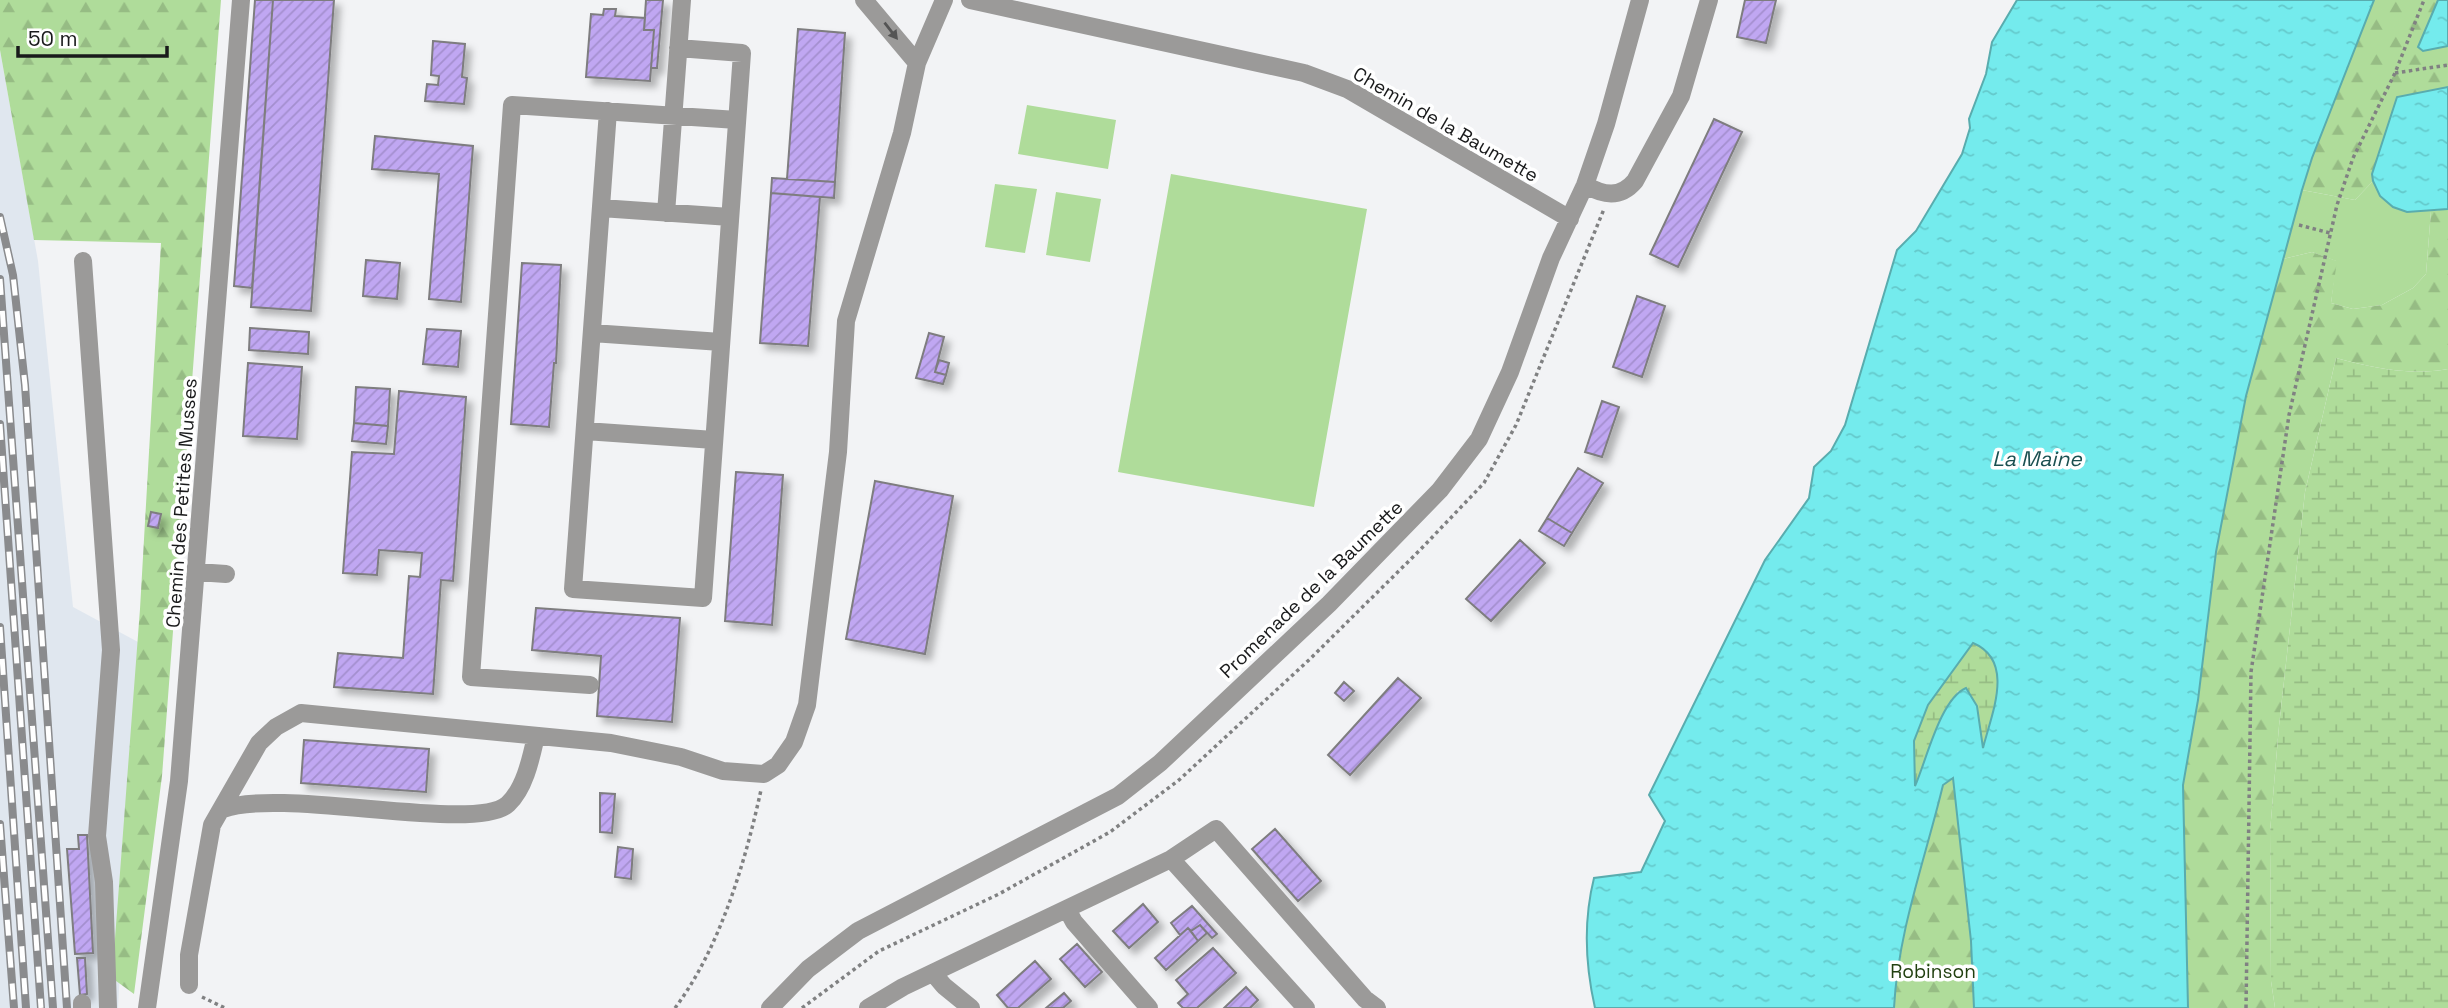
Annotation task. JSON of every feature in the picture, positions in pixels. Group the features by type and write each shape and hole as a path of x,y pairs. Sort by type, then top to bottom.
{"street":[{"name":"Chemin des Petites Musses","path":"147,1008 179,781 241,0"},
{"path":"666,213 681,0"},
{"path":"864,0 917,63"},
{"path":"189,985 189,955 203,861 212,825 259,743 276,727 301,713 611,743 681,757 723,771 764,774 778,765 794,742 807,705 838,452 846,321 902,133 917,63 944,0"},
{"name":"Chemin de la Baumette","path":"970,0 1304,73 1346,89 1570,219"},
{"name":"Promenade de la Baumette","path":"770,1008 808,969 858,931 1118,796 1160,763 1338,596 1440,490 1479,439 1510,372 1551,258 1585,185 1606,124 1640,0"},
{"path":"1585,185 1610,195 1624,191 1635,181 1681,96 1709,0"},
{"path":"608,111 573,589 703,597 742,53 678,48"},
{"path":"590,685 471,677 512,104 737,120"},
{"path":"601,208 730,217"},
{"path":"83,261 111,650 97,836 104,882 108,1008"},
{"path":"592,333 721,342"},
{"path":"584,430 714,440"},
{"path":"197,572 226,574"},
{"path":"223,809 239,803 323,804 460,815 492,813 508,804 530,765 536,736"},
{"path":"868,1008 933,972 1171,859 1216,828 1366,999 1377,1008"},
{"path":"1171,859 1306,1008"},
{"path":"1067,909 1074,922 1149,1008"},
{"path":"933,972 944,986 971,1008"}],"path":[{"path":"2246,1008 2250,672 2289,415 2337,205 2353,158 2395,73 2424,0"},
{"path":"2395,73 2448,65"},
{"path":"2299,225 2330,233"},
{"path":"675,1008 694,983 746,858 764,774"},
{"path":"189,985 207,1002 225,1008"}],"shaded area":[{"path":"0,50 38,261 73,607 138,642 118,1008 0,1008"}],"green space":[{"path":"0,0 221,0 162,776 134,994 112,978 140,609 161,243 34,240 0,50"},
{"path":"2374,0 2438,0 2418,47 2423,51 2448,46 2448,87 2397,97 2372,174 2373,181 2355,200 2302,190 2312,158"},
{"path":"1027,105 1116,120 1108,169 1018,154"},
{"path":"1171,174 1367,209 1314,507 1118,472"},
{"path":"2373,181 2384,197 2397,206 2431,211 2426,274 2413,288 2382,305 2353,309 2331,303 2336,261 2312,252 2283,259 2302,190 2355,200"},
{"path":"995,184 1037,189 1025,253 985,247"},
{"path":"1056,192 1101,199 1090,262 1046,255"},
{"path":"2448,209 2448,369 2405,371 2336,358 2305,492 2270,832 2271,981 2275,1008 2188,1008 2183,785 2198,700 2216,552 2246,396 2283,259 2312,252 2337,261 2331,303 2353,309 2382,305 2413,288 2426,274 2431,211"},
{"path":"2336,358 2405,371 2448,369 2448,1008 2275,1008 2271,981 2270,832 2279,726 2305,492"},
{"path":"1972,642 1986,651 1994,663 1997,676 1995,707 1983,751 1977,706 1958,691 1928,751 1915,789 1914,741 1928,705"},
{"name":"Robinson","path":"1954,777 1971,941 1974,1008 1894,1008 1901,951 1913,896 1943,785"}],"water":[{"name":"La Maine","path":"2017,0 2374,0 2302,190 2246,396 2216,552 2198,700 2183,785 2188,1008 1974,1008 1971,941 1953,778 1943,785 1913,896 1901,951 1894,1008 1595,1008 1587,943 1588,911 1594,878 1641,872 1665,821 1649,795 1765,560 1809,498 1814,467 1831,451 1845,425 1897,250 1916,231 1962,154 1970,128 1969,119 1986,74 1992,42","holes":["1973,643 1986,651 1994,662 1997,690 1983,748 1977,706 1966,688 1957,694 1941,718 1915,786 1914,741 1928,705"]},
{"path":"2438,0 2448,0 2448,46 2423,51 2418,47"},
{"path":"2448,87 2448,209 2407,212 2393,207 2380,196 2372,174 2397,97"}],"building":[{"path":"255,0 273,0 252,288 234,286"},
{"path":"273,0 334,0 311,311 251,307"},
{"path":"646,0 663,0 657,68 651,68 654,30 644,30"},
{"path":"1745,0 1776,0 1766,43 1737,37"},
{"path":"604,9 616,9 615,16 645,18 644,30 654,30 650,81 586,77 591,14 603,15"},
{"path":"798,29 845,33 835,182 787,179"},
{"path":"433,41 465,44 462,77 467,78 464,104 425,101 427,84 438,85 439,76 431,75"},
{"path":"1714,119 1742,132 1678,267 1650,254"},
{"path":"375,136 473,146 461,302 429,299 439,174 372,169"},
{"path":"772,178 835,182 834,198 771,193"},
{"path":"771,193 820,197 808,346 760,343"},
{"path":"366,260 400,263 397,299 363,296"},
{"path":"522,263 561,265 556,363 549,427 511,424"},
{"path":"1637,296 1665,306 1642,377 1613,367"},
{"path":"250,328 309,332 308,354 249,350"},
{"path":"427,329 461,331 458,367 423,364"},
{"path":"929,333 944,337 935,372 946,375 943,384 916,378"},
{"path":"939,360 949,363 946,375 935,372"},
{"path":"248,363 302,367 297,439 243,436"},
{"path":"356,387 390,389 388,426 354,423"},
{"path":"399,391 466,397 453,581 441,580 433,694 334,687 338,653 403,658 409,576 420,577 422,553 379,550 377,575 343,573 352,452 394,454"},
{"path":"1602,401 1619,407 1602,457 1585,452"},
{"path":"354,423 388,426 386,444 352,441"},
{"path":"1578,468 1603,483 1572,533 1547,518"},
{"path":"736,472 783,475 772,625 725,621"},
{"path":"875,481 953,496 925,654 846,639"},
{"path":"151,512 161,514 158,528 148,526"},
{"path":"1547,518 1572,533 1564,546 1539,531"},
{"path":"1520,540 1545,563 1491,621 1466,599"},
{"path":"536,608 680,618 672,722 597,716 601,656 532,650"},
{"path":"1398,678 1421,698 1350,775 1328,755"},
{"path":"1344,682 1354,691 1344,701 1335,693"},
{"path":"304,740 429,749 426,792 301,783"},
{"path":"600,793 615,794 612,833 600,832"},
{"path":"1275,829 1321,881 1298,901 1252,849"},
{"path":"78,835 87,835 93,953 75,954 67,849 79,849"},
{"path":"618,847 633,849 631,879 615,877"},
{"path":"1143,904 1158,922 1129,948 1113,931"},
{"path":"1192,906 1217,934 1212,938 1200,925 1191,931 1188,928 1180,935 1171,923"},
{"path":"1200,925 1207,933 1198,941 1191,931"},
{"path":"1188,928 1198,941 1166,970 1155,958"},
{"path":"1077,944 1102,972 1085,987 1060,959"},
{"path":"1213,948 1236,973 1197,1008 1183,1008 1178,1003 1188,994 1176,980"},
{"path":"77,958 85,958 87,994 80,995"},
{"path":"1035,961 1051,979 1018,1008 1008,1008 997,995"},
{"path":"1246,987 1258,1000 1250,1008 1224,1008"},
{"path":"1064,993 1071,1001 1063,1008 1046,1008"}],"railway":[{"path":"0,217 13,275 25,385 67,1008"},
{"path":"0,279 53,1008"},
{"path":"0,424 41,1008"},
{"path":"0,627 26,1008"},
{"path":"0,824 14,1008"}]}
